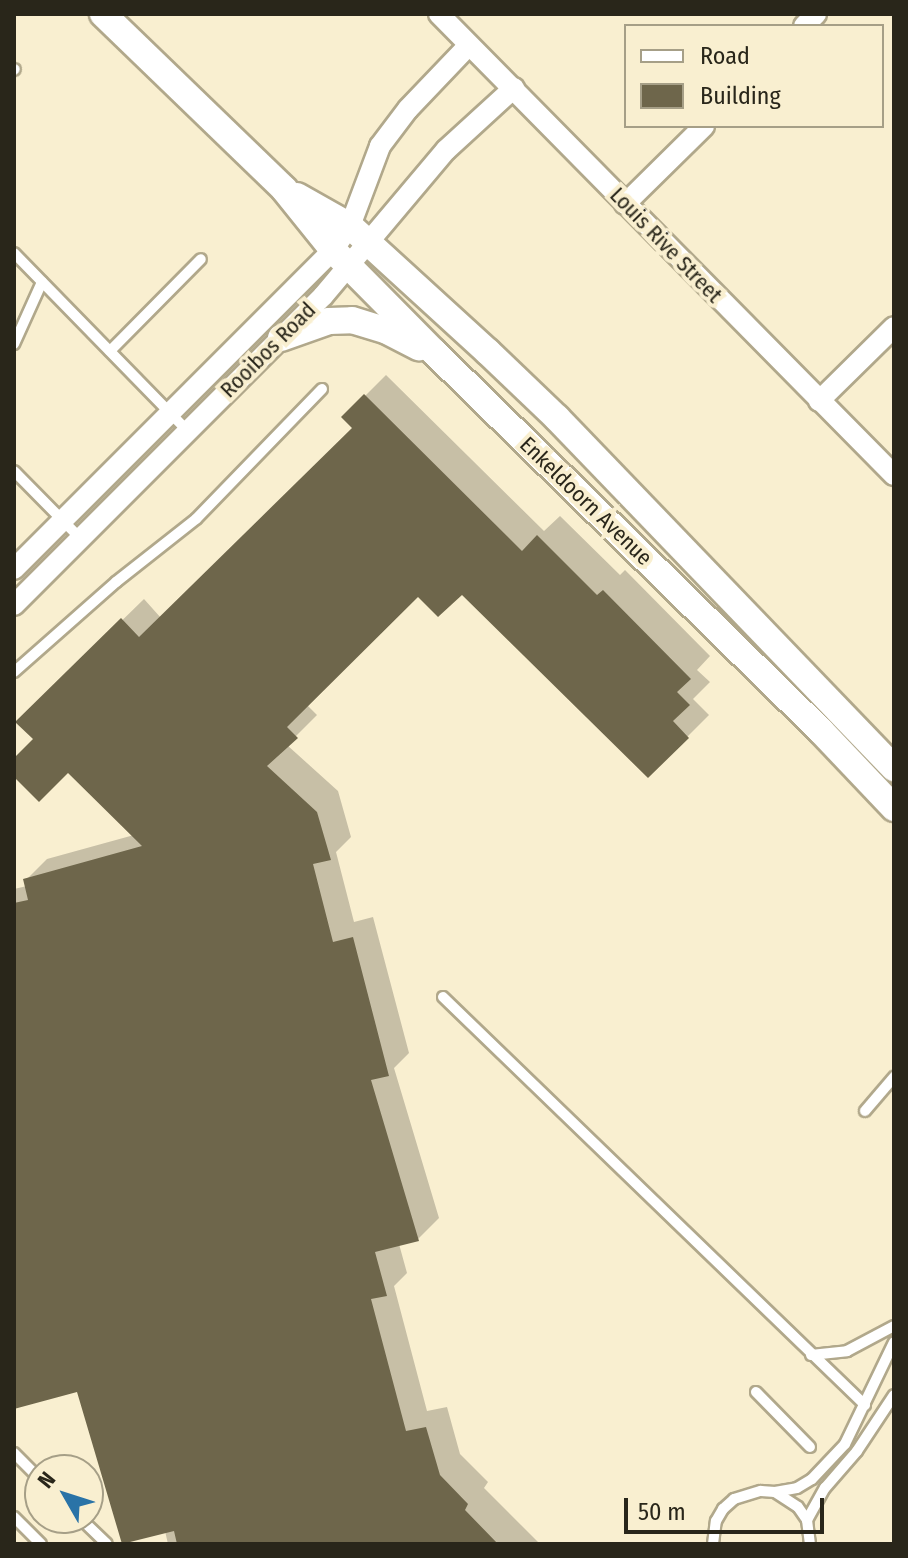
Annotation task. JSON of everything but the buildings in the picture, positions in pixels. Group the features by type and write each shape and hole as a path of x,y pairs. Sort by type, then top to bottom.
{"street":[{"name":"Enkeldoorn Avenue","path":"103,14 284,189 342,258 434,352 821,731 894,808"},
{"name":"Louis Rive Street","path":"439,14 894,475"},
{"name":"Rooibos Road","path":"360,234 380,146 408,109 469,45"},
{"name":"Rooibos Road","path":"14,605 281,338 360,234 514,88"},
{"path":"625,204 702,128"},
{"name":"Enkeldoorn Avenue","path":"284,189 360,234 557,418 894,768"},
{"name":"Rooibos Road","path":"14,569 169,412 342,258"},
{"path":"281,338 329,321 352,320 376,326 434,352"},
{"path":"819,401 894,327"}],"lane":[{"path":"14,253 187,430"},
{"path":"110,351 201,259"},
{"path":"14,344 42,282"},
{"path":"14,672 116,582 196,519 322,389"},
{"path":"14,471 80,538"},
{"path":"443,997 539,1086 865,1405"},
{"path":"865,1111 894,1077"},
{"path":"811,1355 847,1351 894,1326"},
{"path":"713,1544 716,1521 734,1499 761,1491 797,1488 827,1466 845,1444 894,1342"},
{"path":"756,1392 810,1447"},
{"path":"807,1520 825,1488 857,1451 894,1395"},
{"path":"775,1492 798,1507 807,1520 810,1544"},
{"path":"14,1517 41,1544"}]}
